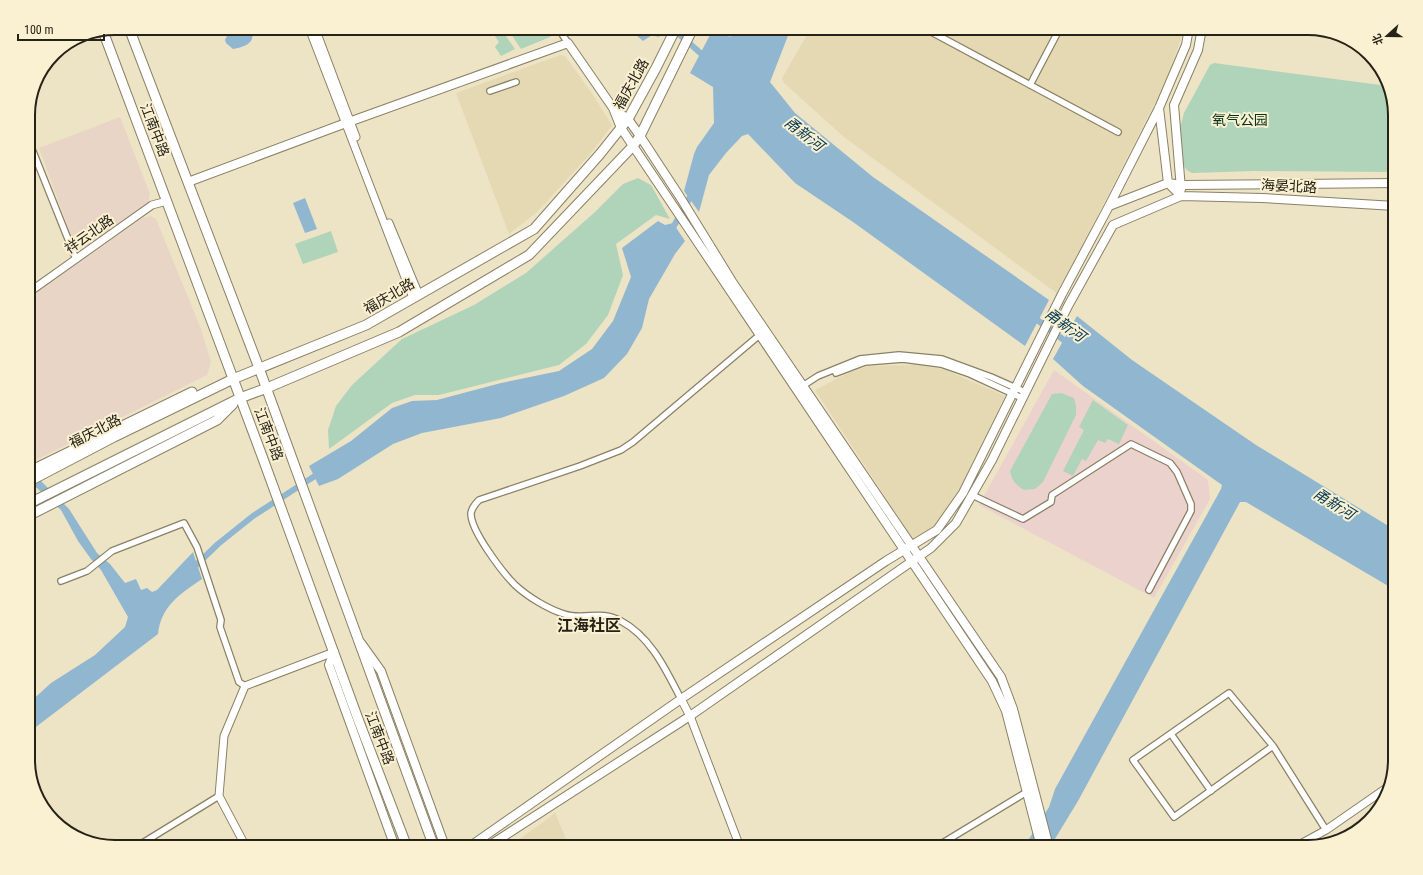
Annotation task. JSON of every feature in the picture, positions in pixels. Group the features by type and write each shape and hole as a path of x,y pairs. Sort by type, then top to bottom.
{"main road":[{"name":"江南中路","path":"132,35 310,504 431,840"},
{"name":"福庆北路","path":"35,478 233,378 366,325 534,229 628,120 672,35"},
{"name":"福庆北路","path":"35,500 240,398 399,332 529,255 633,146 640,136 690,35"},
{"path":"479,840 681,699 886,560 937,530 963,493 1060,299 1159,108 1186,45 1188,35"},
{"path":"1181,196 1182,185 1174,106 1198,50 1201,35"},
{"name":"江南中路","path":"105,36 404,840"},
{"path":"188,182 348,122 568,43 613,108 621,128 675,209 801,389 915,558 992,681 1006,711 1047,840"},
{"path":"613,108 628,120 640,136 680,197 763,334"},
{"path":"1159,108 1168,183 1181,196"},
{"path":"1109,206 1168,183"},
{"name":"海晏北路","path":"1168,183 1182,185 1388,183"},
{"path":"498,840 690,716 931,548 956,523 992,460 1068,306 1113,225 1181,196"},
{"name":"海晏北路","path":"1181,196 1262,198 1388,206"},
{"path":"35,469 177,399 206,386 233,378"},
{"path":"35,512 217,420 240,398"},
{"path":"358,638 381,671 443,840"},
{"path":"334,652 328,664 392,840"},
{"path":"1030,790 1040,840"}],"street":[{"path":"313,35 375,188 416,296"},
{"path":"317,35 348,122"},
{"path":"563,35 568,43"},
{"path":"1030,85 1056,35"},
{"path":"939,36 1118,132"},
{"path":"490,91 516,82"},
{"path":"35,156 76,258"},
{"name":"祥云北路","path":"35,288 152,205 167,201"},
{"path":"737,840 690,716 657,654 649,644 621,620 605,615 576,617 564,614 529,596 516,585 498,564 484,543 473,522 471,513 479,500 607,457 634,442 763,334"},
{"path":"801,389 826,376 865,362 903,359 941,364 1024,395"},
{"path":"972,495 1023,519 1051,502 1052,495 1131,444 1170,463 1177,472 1191,504 1191,511 1149,590"},
{"path":"61,581 87,571 112,552 184,523 197,547 209,580 221,620 220,627 239,682 245,686"},
{"path":"242,840 219,796 224,736 245,686 334,652"},
{"path":"1273,746 1174,817 1133,760 1229,693 1273,746 1326,830"},
{"path":"1171,734 1211,791"},
{"path":"948,840 1030,790"},
{"path":"1308,840 1326,830 1381,792"},
{"path":"147,840 219,796"}],"shaded area":[{"path":"807,35 1182,35 1168,77 1058,294 844,137 784,83 782,78"},
{"path":"560,55 565,56 612,125 592,152 537,212 509,234 456,93"},
{"path":"120,117 150,194 148,202 87,246 75,246 39,148"},
{"path":"150,216 156,219 201,329 211,362 207,375 35,460 35,292 143,218"},
{"path":"915,365 943,369 1005,396 957,494 934,527 913,539 815,390 848,373 868,366"},
{"path":"1054,370 1208,480 1210,499 1154,598 979,505"},
{"path":"555,812 566,840 518,840"},
{"path":"1363,817 1357,823 1344,831"}],"green space":[{"path":"494,35 505,35 515,49 501,56 495,47 499,42"},
{"path":"512,35 551,35 550,37 521,49"},
{"path":"721,35 733,35 730,37"},
{"name":"氧气公园","path":"1214,63 1382,85 1388,110 1388,170 1386,172 1255,171 1192,173 1188,171 1176,158 1175,147 1184,113 1210,65"},
{"path":"638,178 651,185 670,219 656,215 616,244 623,275 608,315 586,344 559,365 439,395 415,395 392,403 329,449 328,430 336,406 352,385 402,339 474,305 526,273 595,212 623,184"},
{"path":"331,231 338,252 303,264 295,244"},
{"path":"1061,393 1074,398 1076,415 1043,482 1035,489 1024,490 1015,482 1010,471 1052,394"},
{"path":"1093,400 1128,425 1119,444 1108,439 1105,443 1098,440 1086,461 1082,459 1073,476 1063,471 1084,430 1079,427"}],"water":[{"path":"228,35 252,35 251,41 248,44 233,49 226,43 226,37"},
{"path":"636,35 652,35 643,41"},
{"path":"710,35 724,35 730,37 733,35 788,35 770,82 795,113 873,177 1049,300 1025,346 853,222 795,183 748,134 742,136 726,153 709,175 699,212 684,191 697,147 714,123 713,87 690,73"},
{"path":"305,198 317,229 305,233 293,203"},
{"path":"658,221 665,225 673,223 685,241 675,254 649,299 642,328 627,354 604,378 564,396 501,418 422,433 393,444 338,479 319,486 309,466 351,441 392,408 412,401 437,400 501,383 559,371 592,349 613,321 631,277 622,248"},
{"path":"1077,316 1132,360 1256,445 1388,526 1388,586 1246,502 1240,502 1078,801 1054,840 1028,840 1049,807 1055,789 1222,485 1083,386 1053,359"},
{"path":"35,475 69,509 97,553 110,564 125,583 136,579 141,590 147,588 152,592 157,590 193,552 202,579 186,590 167,608 160,624 158,634 35,728 35,698 51,683 95,655 125,627 128,617 101,570 78,541 61,510 35,486"}],"waterway":[{"name":"甬新河","path":"680,35 706,58"},
{"path":"670,233 693,192"},
{"name":"甬新河","path":"1032,316 1069,344"},
{"path":"191,570 218,544 253,516 321,472"}],"district":[{"name":"江海社区","path":"589,625"}]}
